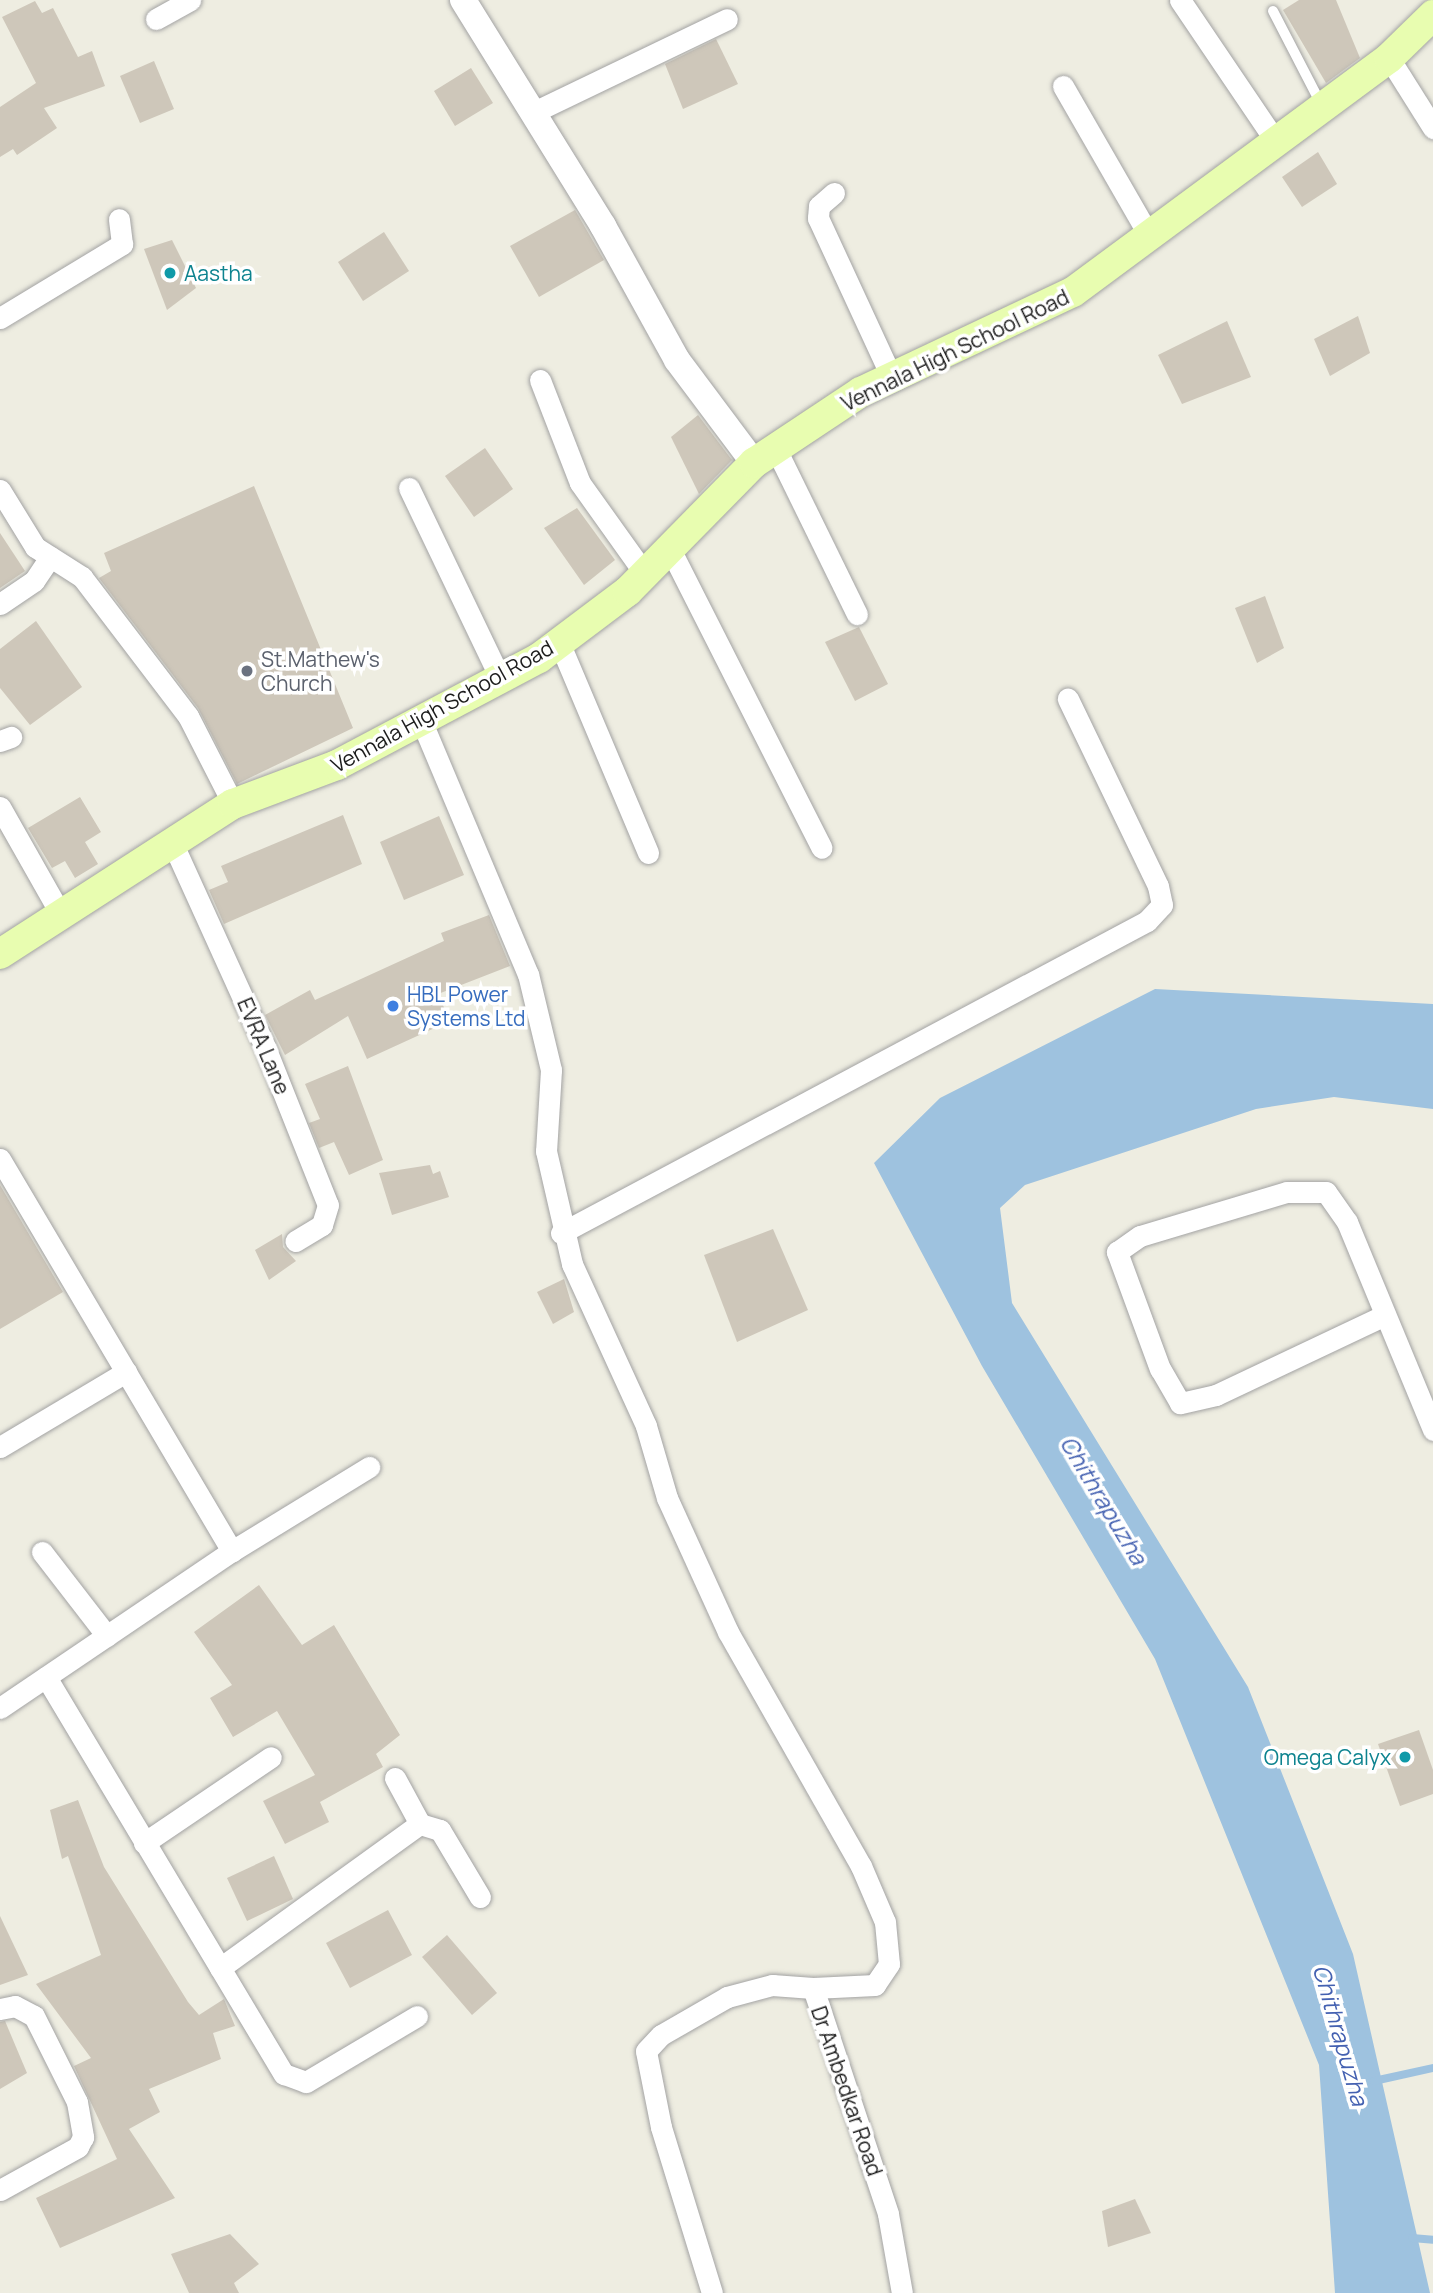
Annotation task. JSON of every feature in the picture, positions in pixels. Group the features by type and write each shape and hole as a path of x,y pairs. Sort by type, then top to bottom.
{"main road":[{"name":"Vennala High School Road","path":"0,954 233,804 337,765 500,678 559,642 645,574 765,456 892,378 1073,292 1148,234 1242,170 1321,104 1389,58 1433,15"}],"street":[{"path":"156,19 190,0"},
{"path":"463,0 534,112 677,360 765,456 857,614"},
{"path":"1180,0 1276,142"},
{"path":"534,112 727,19"},
{"path":"1389,58 1433,128"},
{"path":"1063,86 1148,234"},
{"path":"834,193 819,206 818,218 892,378"},
{"path":"0,318 122,244 119,219"},
{"path":"540,380 580,483 645,574"},
{"path":"409,488 500,678"},
{"path":"0,491 35,547 82,577 188,716 233,804"},
{"path":"670,549 822,848"},
{"path":"0,604 34,581 51,557"},
{"path":"559,642 648,853"},
{"path":"561,1233 1147,922 1162,905 1158,886 1068,699"},
{"path":"421,720 528,974 551,1070 546,1151 561,1233 646,1426 667,1498 728,1632 861,1867 885,1922 889,1965 875,1985 813,1988"},
{"path":"0,807 61,915"},
{"name":"EVRA Lane","path":"172,842 260,1035 328,1205 322,1226 295,1241"},
{"path":"0,1159 232,1551"},
{"path":"1385,1315 1216,1395 1180,1403 1160,1370 1117,1251 1140,1236 1287,1192 1318,1189 1335,1198 1385,1315 1433,1430"},
{"path":"0,1447 127,1372"},
{"path":"0,1708 232,1551 369,1467"},
{"path":"42,1552 107,1636"},
{"path":"46,1677 284,2074 295,2082 306,2082 417,2016"},
{"path":"144,1843 271,1757"},
{"path":"395,1779 420,1824 440,1830 480,1897"},
{"path":"220,1968 420,1824"},
{"name":"Dr Ambedkar Road","path":"712,2293 661,2127 646,2050 660,2035 727,1997 772,1985 813,1988 888,2214 902,2293"},
{"path":"0,2009 15,2006 34,2017 77,2102 83,2137 78,2147 0,2190"}],"lane":[{"path":"1273,11 1321,104"}],"water":[{"name":"Chithrapuzha","path":"1155,989 1433,1004 1433,1109 1334,1097 1256,1109 1025,1185 1000,1208 1012,1303 1248,1687 1353,1954 1430,2293 1335,2293 1319,2065 1155,1659 982,1366 874,1163 940,1098"}],"building":[{"path":"1299,0 1336,0 1360,58 1326,83 1283,10"},
{"path":"35,1 42,13 53,8 78,57 92,51 105,86 44,108 57,128 17,155 13,149 0,157 0,107 36,83 2,17"},
{"path":"716,39 738,84 683,109 665,64"},
{"path":"154,61 174,109 140,123 120,76"},
{"path":"471,68 493,103 455,126 434,91"},
{"path":"1318,152 1337,184 1302,207 1282,177"},
{"path":"575,210 604,260 539,297 510,246"},
{"path":"384,232 409,271 363,301 338,262"},
{"name":"Aastha","path":"172,240 196,288 167,310 144,249"},
{"path":"1358,316 1370,353 1330,376 1314,339"},
{"path":"1227,321 1251,377 1182,404 1158,355"},
{"path":"698,415 732,460 699,494 671,437"},
{"path":"485,448 513,489 474,517 445,476"},
{"name":"St.Mathew's Church","path":"254,486 353,728 237,784 198,708 99,578 111,571 104,553"},
{"path":"577,508 615,560 584,585 544,528"},
{"path":"0,533 25,571 0,588"},
{"path":"1265,596 1284,648 1257,663 1235,608"},
{"path":"36,621 82,687 30,725 0,688 0,649"},
{"path":"859,627 888,684 855,701 825,642"},
{"path":"80,797 101,832 85,842 98,864 75,878 65,861 52,868 28,828"},
{"path":"343,815 362,864 224,924 209,890 228,882 221,866"},
{"path":"439,816 464,875 404,900 380,842"},
{"path":"489,915 510,966 438,994 450,1021 367,1059 348,1016 285,1055 265,1015 310,990 315,1000 444,941 441,933"},
{"path":"348,1066 383,1160 349,1175 334,1142 319,1148 309,1123 320,1119 305,1084"},
{"path":"430,1165 433,1174 440,1171 449,1197 392,1215 379,1173"},
{"path":"0,1185 63,1292 0,1329"},
{"path":"773,1229 808,1310 737,1342 704,1255"},
{"path":"282,1234 283,1247 296,1261 269,1280 255,1250"},
{"path":"564,1279 574,1312 553,1324 537,1292"},
{"path":"259,1585 302,1645 334,1625 400,1735 376,1754 383,1767 320,1802 329,1822 285,1844 263,1801 315,1775 277,1711 233,1737 210,1698 232,1685 194,1632"},
{"name":"Omega Calyx","path":"1419,1730 1433,1770 1433,1794 1400,1806 1378,1744"},
{"path":"78,1800 104,1867 188,2002 199,2015 224,1999 235,2026 213,2033 221,2059 149,2089 160,2112 129,2129 175,2198 60,2248 36,2198 117,2159 74,2066 91,2058 36,1984 101,1955 68,1856 62,1859 50,1810"},
{"path":"274,1856 293,1899 247,1921 227,1878"},
{"path":"388,1910 412,1955 350,1988 326,1943"},
{"path":"0,1916 28,1975 0,1985"},
{"path":"447,1935 497,1993 472,2015 422,1957"},
{"path":"5,2021 27,2073 0,2089 0,2022"},
{"path":"1135,2199 1151,2233 1108,2247 1102,2211"},
{"path":"230,2234 259,2264 234,2283 239,2293 189,2293 171,2254"}],"waterway":[{"name":"Chithrapuzha","path":"1374,2081 1433,2068"},
{"path":"1412,2238 1433,2240"}],"place":[{"name":"Aastha","path":"170,273"},
{"name":"St.Mathew's Church","path":"247,671"},
{"name":"HBL Power Systems Ltd","path":"393,1006"},
{"name":"Omega Calyx","path":"1405,1757"}]}
